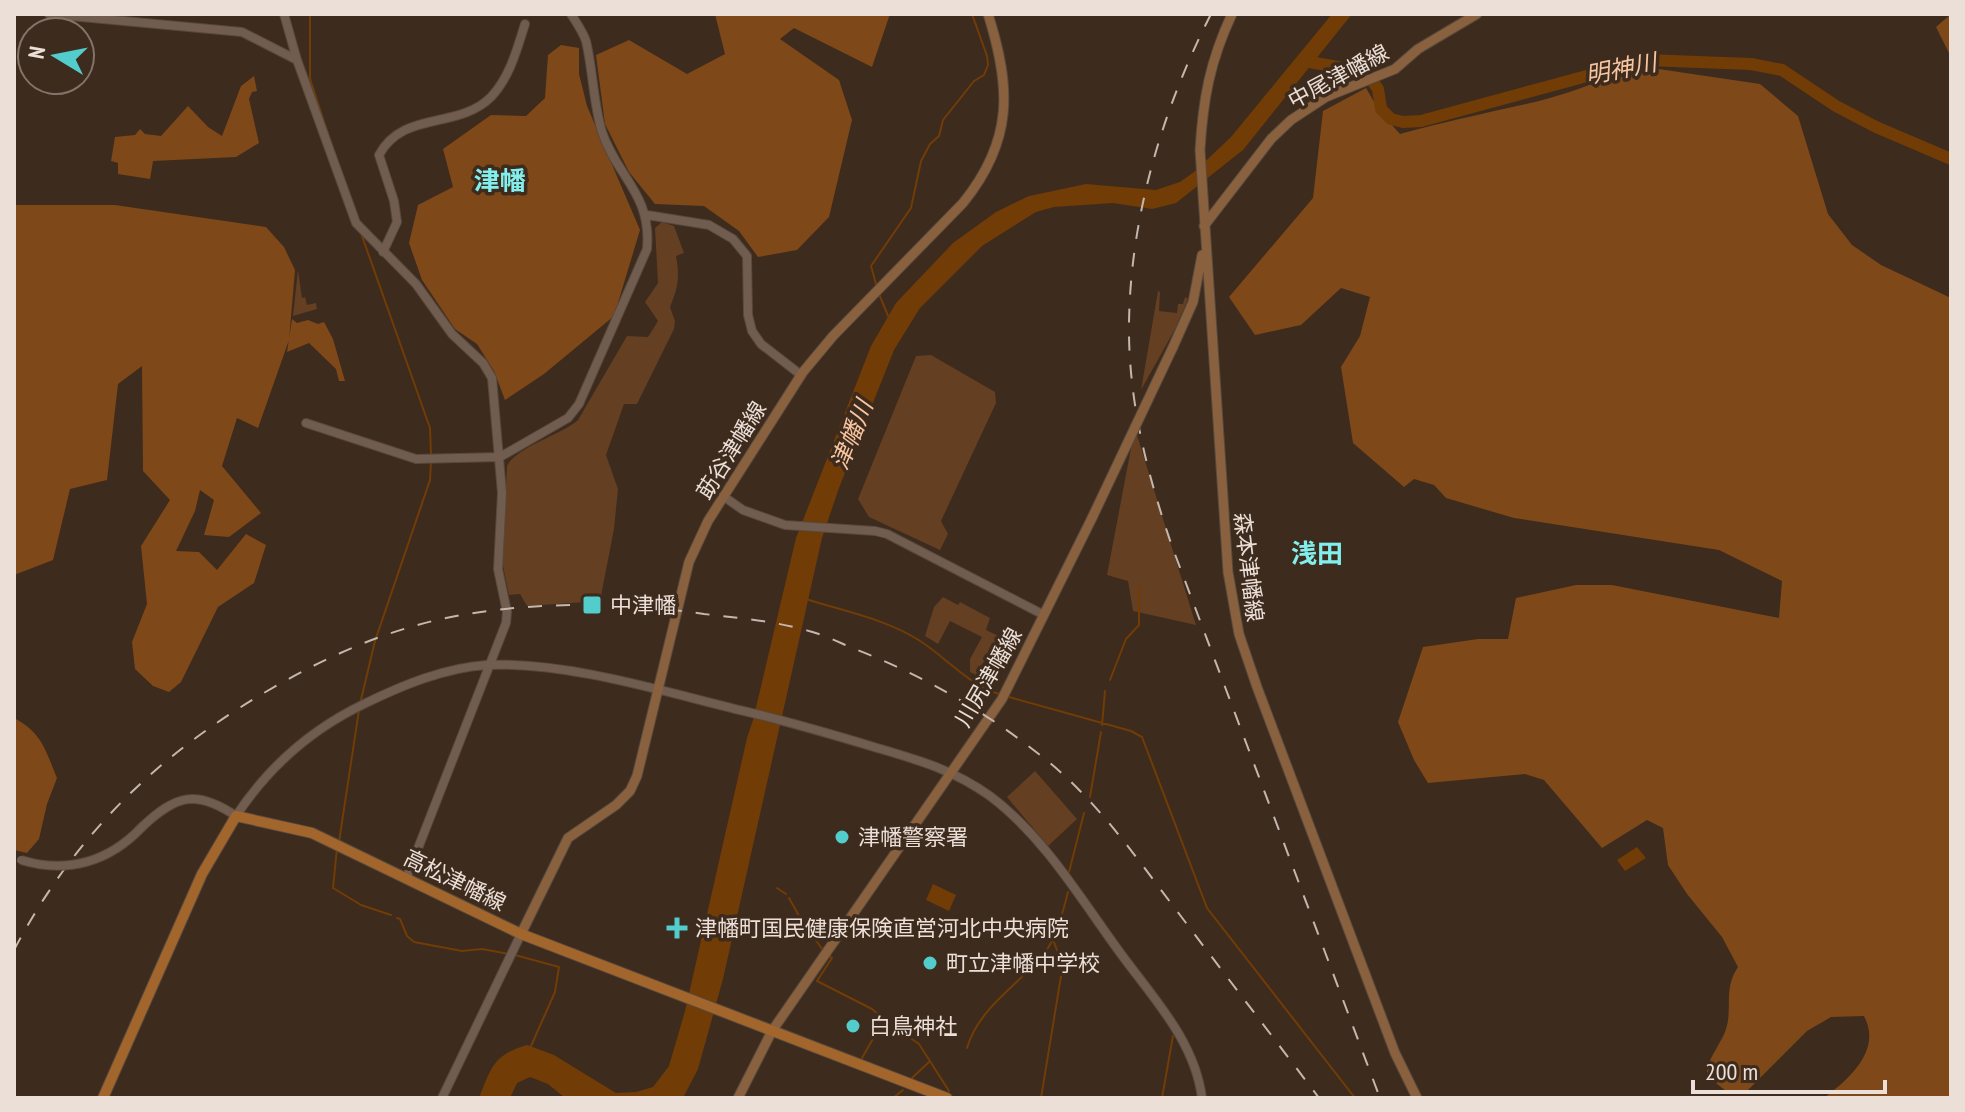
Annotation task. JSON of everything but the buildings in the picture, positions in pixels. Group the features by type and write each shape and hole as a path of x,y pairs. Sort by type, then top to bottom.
{"main road":[{"name":"莇谷津幡線","path":"521,934 568,838 616,805 630,791 637,776 689,562 723,496 801,375 833,336 977,186 996,146 1003,122 1005,96 1003,65 988,14"},
{"name":"森本津幡線","path":"1232,14 1211,65 1202,105 1200,150 1228,572 1239,634 1395,1053 1417,1098"},
{"name":"中尾津幡線","path":"1204,226 1271,139 1291,120 1326,97 1395,69 1432,39 1477,14"},
{"name":"川尻津幡線","path":"738,1098 772,1031 1005,694 1193,302 1205,242"},
{"name":"高松津幡線","path":"236,816 302,829 521,934 947,1098"},
{"path":"103,1098 202,874 236,816"}],"street":[{"path":"49,14 242,32 297,60"},
{"path":"284,14 297,60 356,223 416,284 452,334 483,363 492,378 502,493 498,569 507,612 506,623 406,879"},
{"path":"306,423 416,459 500,457 568,418 579,404 647,249 647,215 631,183 610,152 602,131 585,38 571,14"},
{"path":"383,252 397,222 394,201 379,155 386,142 407,128 459,115 490,98 508,70 525,24"},
{"path":"647,215 709,225 733,239 747,256 748,315 752,331 761,344 801,375"},
{"path":"723,496 743,510 774,522 887,534 1044,615"},
{"path":"17,858 57,866 93,861 115,851 164,808 189,799 208,800 236,816 256,785 315,732 395,688 437,674 491,666 555,669 789,722 951,772 991,797 1031,833 1048,854 1179,1033 1199,1076 1202,1098"},
{"path":"442,1098 521,934"}],"shaded area":[{"path":"715,14 890,14 872,67 794,28 780,39 839,80 852,120 829,217 797,250 758,257 739,231 704,206 655,204 629,172 605,124 596,55 629,40 687,74 725,54"},
{"path":"1951,14 1951,57 1936,27"},
{"path":"561,45 579,48 579,74 587,106 640,230 614,316 544,374 505,400 494,371 477,344 455,329 422,280 409,243 418,205 453,187 443,149 491,115 526,116 545,98 548,55"},
{"path":"1645,67 1760,84 1798,116 1828,214 1852,245 1881,265 1951,298 1951,1098 1824,1098 1844,1082 1866,1052 1869,1028 1864,1016 1831,1017 1807,1031 1747,1091 1726,1091 1707,1076 1707,1070 1726,1029 1729,990 1738,967 1722,937 1668,865 1663,828 1647,820 1602,848 1544,780 1525,774 1428,783 1414,760 1398,722 1423,647 1478,639 1508,639 1516,598 1576,585 1612,585 1779,618 1782,581 1719,550 1514,518 1446,498 1434,485 1414,479 1404,487 1353,443 1341,367 1360,336 1370,297 1341,288 1301,325 1255,335 1229,297 1313,198 1323,111 1366,88 1380,112 1400,134 1539,101"},
{"path":"254,76 257,91 252,92 249,99 259,143 236,157 153,161 150,179 118,174 118,163 111,161 115,137 135,135 140,129 145,134 161,136 188,106 208,127 222,136 241,86"},
{"path":"14,205 115,205 266,227 284,247 295,270 289,340 258,428 237,418 222,466 261,513 229,537 204,535 214,500 200,490 195,511 176,551 199,552 217,570 246,534 266,545 254,583 218,607 181,682 169,692 153,686 135,669 132,642 147,604 141,546 170,500 143,471 142,366 118,384 107,480 70,489 53,560 14,575"},
{"path":"662,222 674,226 684,253 676,256 678,282 670,307 675,321 674,329 637,404 624,404 606,455 618,489 600,601 527,606 520,594 509,595 502,561 507,466 529,447 578,420 627,336 648,337 658,321 645,302 658,283 655,228"},
{"path":"298,270 302,298 305,297 307,305 316,303 317,309 293,316"},
{"path":"1158,291 1159,311 1177,313 1178,304 1183,304 1185,297 1188,299 1141,390"},
{"path":"292,319 297,323 308,320 318,324 324,322 333,339 345,381 339,381 336,369 309,343 287,352"},
{"path":"931,355 995,392 996,403 941,521 948,534 940,550 869,517 858,499 916,356"},
{"path":"1137,435 1196,625 1133,611 1128,581 1107,575 1132,443"},
{"path":"943,597 990,618 986,630 1007,640 999,655 991,651 976,675 970,672 970,659 982,637 950,621 938,644 925,636 934,607"},
{"path":"14,718 37,736 57,778 39,839 27,853 14,850"},
{"path":"1035,771 1077,819 1048,846 1007,797"}],"water":[{"name":"津幡川","path":"1332,14 1352,14 1243,150 1176,203 1152,209 1113,203 1054,207 1036,212 982,246 920,308 894,350 822,538 723,979 698,1069 683,1098 565,1098 548,1084 530,1077 517,1083 510,1098 479,1098 500,1058 527,1045 554,1055 616,1093 653,1087 669,1066 685,1011 796,538 871,346 896,303 953,243 996,212 1029,196 1086,184 1156,190 1180,182 1231,137"},
{"path":"1637,847 1646,858 1625,871 1617,860"},
{"path":"933,884 956,895 949,911 926,900"}],"waterway":[{"path":"310,14 310,79 333,149"},
{"path":"876,284 871,266 911,208 921,161 930,144 939,136 943,120 974,81 984,75 988,65 972,14"},
{"name":"明神川","path":"1304,61 1366,72 1378,89 1381,109 1391,119 1403,122 1421,121 1646,60 1751,64 1782,70 1836,106 1951,159"},
{"path":"362,236 430,428 431,455"},
{"path":"879,294 889,318"},
{"path":"360,704 375,641 430,480 431,461"},
{"path":"1110,680 1126,639 1139,625 1139,587"},
{"path":"806,599 905,632 966,677 999,694"},
{"path":"1102,725 1105,691"},
{"path":"1009,697 1131,731 1142,737 1207,908 1355,1098"},
{"path":"339,842 359,710"},
{"path":"1090,797 1101,732"},
{"path":"1069,872 1084,813"},
{"path":"337,848 333,888 361,905 391,915"},
{"path":"777,888 786,894"},
{"path":"967,1048 981,1019 1046,951 1057,930 1068,892"},
{"path":"789,898 823,950"},
{"path":"397,918 414,942 462,951 482,949 509,954"},
{"path":"1054,942 1062,964"},
{"path":"515,955 559,967 555,992 531,1046"},
{"path":"830,957 817,981 872,1009 886,1021 862,1058"},
{"path":"1041,1098 1062,970"},
{"path":"887,1022 919,1044 949,1091"},
{"path":"1162,1098 1173,1036"},
{"path":"912,1078 929,1062"},
{"path":"893,1098 903,1090"}],"railway":[{"path":"1211,14 1163,129 1141,210 1130,293 1129,335 1137,417 1156,497 1173,549 1380,1098"},
{"path":"14,950 66,866 128,795 200,735 303,671 386,635 451,617 546,606 609,605 672,610 770,622 821,635 928,682 1018,739 1060,772 1115,830 1319,1098"}],"place":[{"name":"中津幡","path":"592,605"},
{"name":"津幡警察署","path":"842,837"},
{"name":"津幡町国民健康保険直営河北中央病院","path":"677,928"},
{"name":"町立津幡中学校","path":"930,963"},
{"name":"白鳥神社","path":"853,1026"}],"district":[{"name":"津幡","path":"500,181"},
{"name":"浅田","path":"1317,554"}]}
